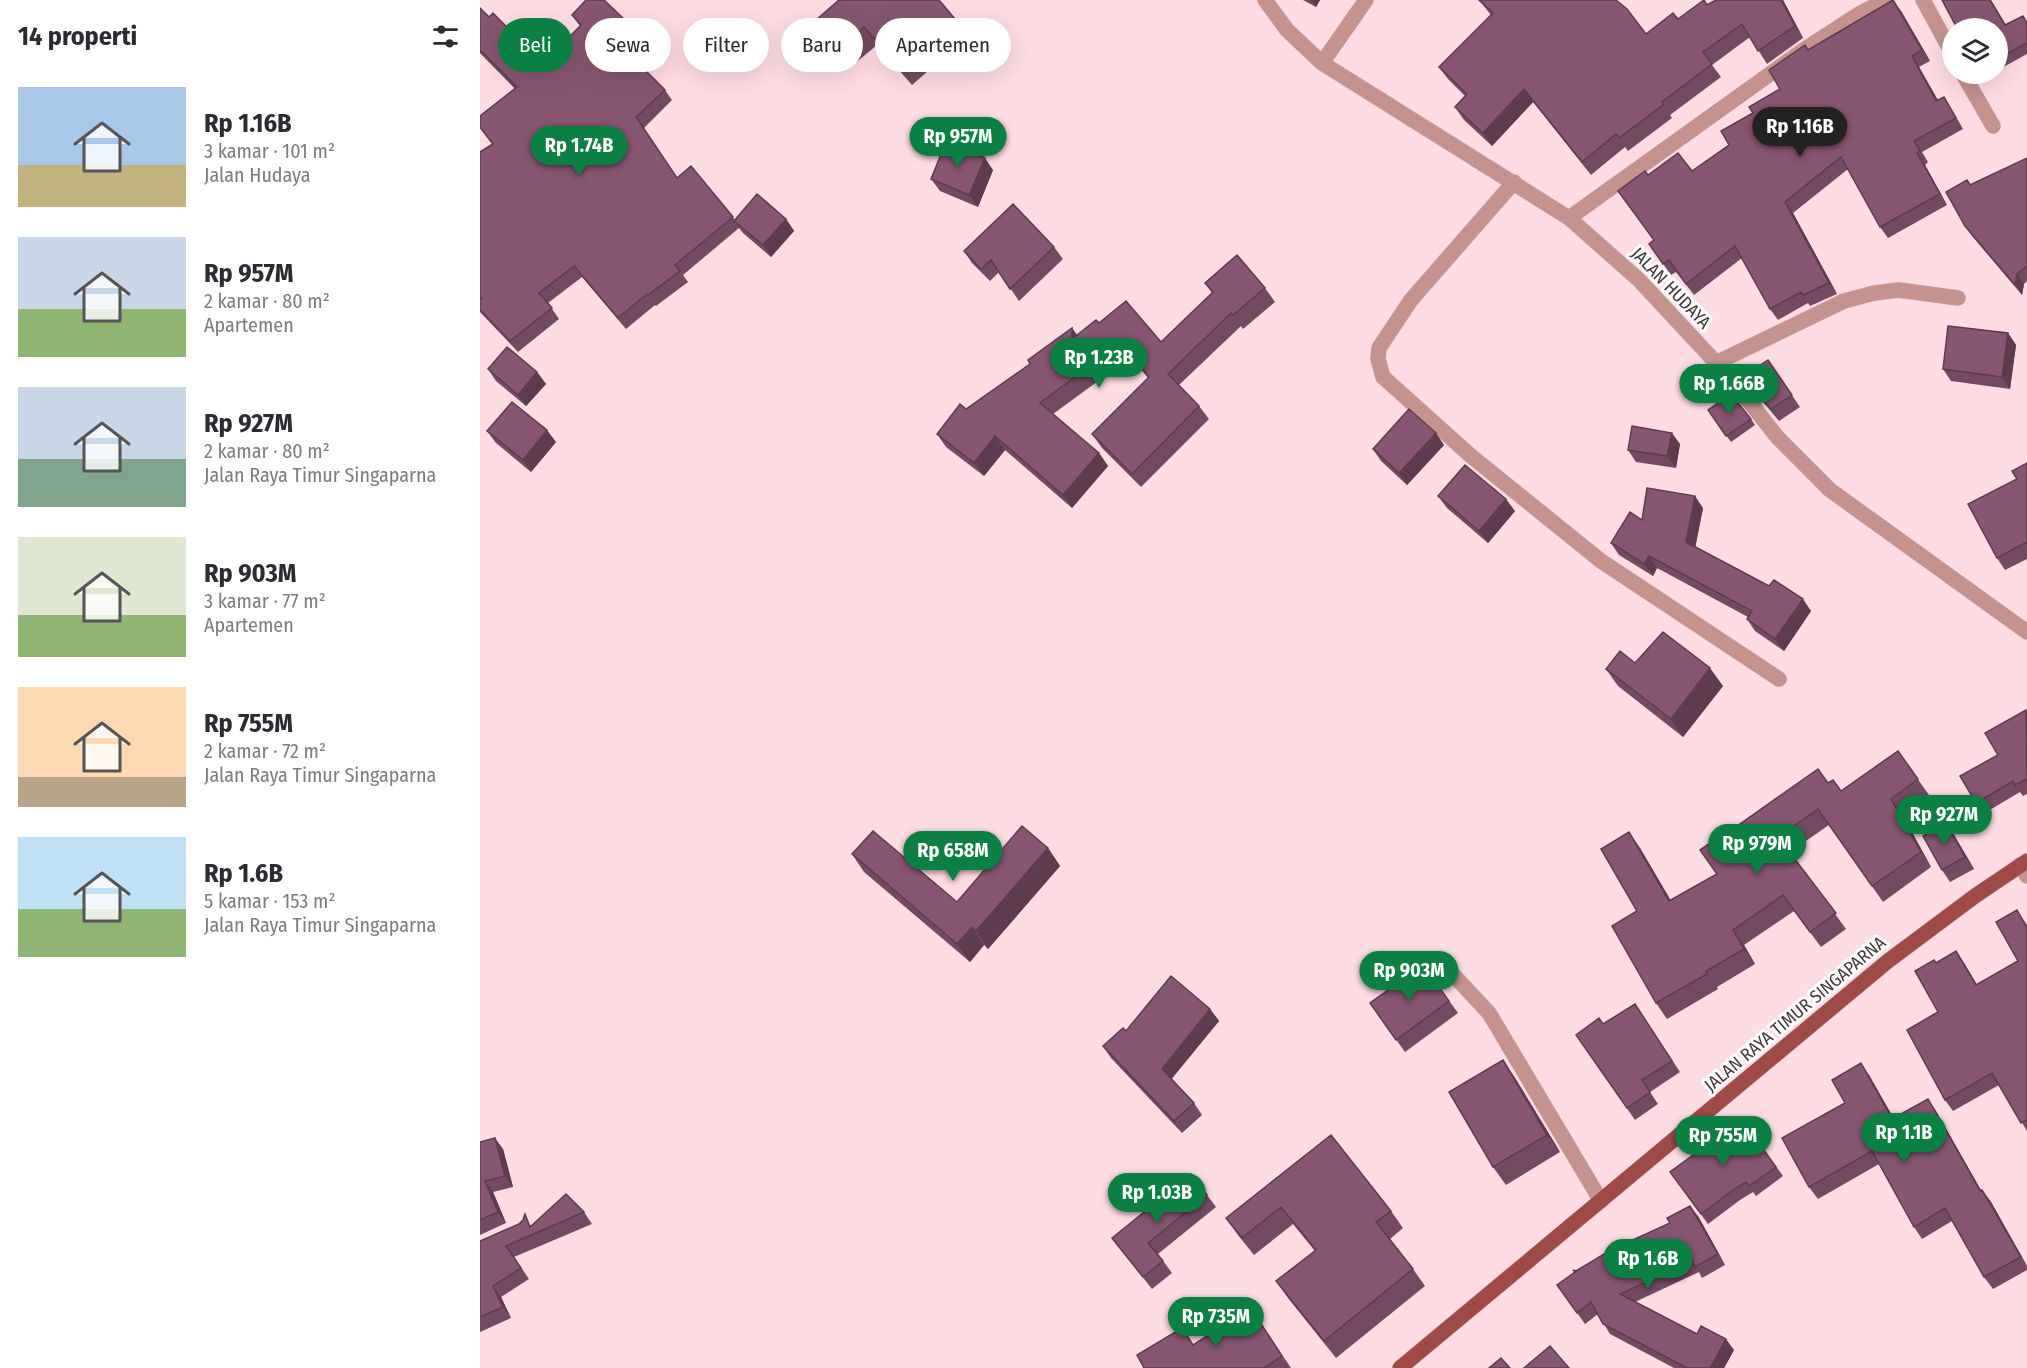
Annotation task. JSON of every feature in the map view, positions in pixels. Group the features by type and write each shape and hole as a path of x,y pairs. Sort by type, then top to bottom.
{"main road":[{"name":"JALAN RAYA TIMUR SINGAPARNA","path":"1400,1368 1888,961 1975,896 2025,867"}],"street":[{"name":"JALAN HUDAYA","path":"1265,0 1287,30 1322,63 1569,218 1639,280 1716,363 1779,438 1830,490 2027,632"},
{"path":"1322,63 1366,0"},
{"path":"1569,218 1802,51 1859,14 1886,0"},
{"path":"1923,0 1942,35"},
{"path":"1970,84 1993,126"},
{"path":"1514,182 1411,300 1379,348 1378,359 1383,376 1471,456 1601,561 1779,679"},
{"path":"1716,363 1844,301 1874,293 1899,290 1958,298"},
{"path":"1446,967 1489,1013 1601,1201"}],"building":[{"path":"586,0 604,0 623,18 585,18 585,72 647,72 665,90 636,117 677,178 691,166 733,217 675,265 680,271 618,318 574,266 539,293 552,308 510,341 480,310 482,298 480,297 480,152 493,144 480,127 480,116 517,87 502,72 573,72 573,33 581,25 572,15"},
{"path":"839,0 939,0 954,18 875,18 875,40 863,28 863,18 818,18"},
{"path":"1479,0 1616,0 1627,9 1646,34 1673,13 1678,19 1704,0 1707,5 1716,0 1781,0 1795,26 1758,51 1742,24 1703,52 1712,64 1662,102 1663,105 1619,138 1616,134 1582,162 1524,89 1483,133 1455,107 1467,94 1439,67 1493,13"},
{"path":"1893,0 1922,50 1912,56 1936,101 1944,97 1956,118 1914,141 1920,151 1917,153 1940,194 1880,227 1841,157 1785,202 1829,283 1803,295 1801,292 1770,309 1735,246 1686,284 1669,260 1663,264 1649,244 1654,240 1618,191 1645,171 1648,175 1678,153 1692,171 1729,145 1721,131 1753,113 1749,107 1780,89 1769,70 1805,45 1808,50"},
{"path":"1942,0 1990,0 2001,18 1952,18"},
{"path":"480,8 489,17 493,13 498,18 498,68 480,50"},
{"path":"2023,16 2027,23 2027,43 2008,53 2008,24"},
{"path":"946,142 985,158 969,195 931,179"},
{"path":"2027,158 2027,266 2017,274 2015,285 1965,226 1946,192 1967,180 1970,185"},
{"path":"757,194 786,219 763,245 734,221"},
{"path":"1013,204 1054,247 1010,289 991,260 981,269 964,251"},
{"path":"1237,255 1265,288 1233,315 1231,313 1168,374 1199,406 1132,474 1092,434 1149,377 1121,343 1040,403 1099,453 1063,495 995,436 974,463 937,434 960,404 966,409 1030,364 1028,360 1072,328 1072,339 1096,320 1099,323 1126,301 1161,342 1213,292 1205,283"},
{"path":"1948,326 2008,333 2002,377 1943,369"},
{"path":"507,347 537,372 518,395 488,369"},
{"path":"1768,360 1792,395 1771,409 1743,377"},
{"path":"1731,394 1751,419 1726,436 1708,410"},
{"path":"512,402 547,430 523,460 487,431"},
{"path":"1409,409 1436,433 1399,473 1373,449"},
{"path":"1632,426 1672,433 1667,456 1628,450"},
{"path":"2027,463 2027,542 1997,558 1968,504 2017,479 2012,471"},
{"path":"1465,465 1506,499 1479,531 1438,496"},
{"path":"1647,488 1695,496 1686,542 1769,586 1774,580 1803,599 1775,639 1747,619 1752,611 1649,556 1644,564 1611,543 1630,512 1642,520"},
{"path":"1663,632 1710,668 1671,719 1606,669 1620,651 1635,663"},
{"path":"2026,710 2027,779 2015,785 2013,781 1976,803 1960,776 1998,755 1985,733"},
{"path":"1898,751 1918,779 1891,799 1921,852 1872,886 1818,809 1778,837 1836,913 1810,932 1783,895 1733,930 1744,949 1706,971 1707,974 1656,1003 1612,926 1637,911 1601,849 1629,832 1669,901 1717,874 1700,850 1818,769 1828,783 1833,780 1841,791"},
{"path":"1946,823 1965,857 1942,870 1923,836"},
{"path":"1022,826 1048,848 976,931 972,927 957,944 852,854 873,831 957,902"},
{"path":"2017,910 2027,928 2027,1120 2021,1123 1992,1073 1945,1100 1907,1030 1938,1012 1915,971 1934,960 1936,963 1956,951 1976,985 2018,961 1996,922"},
{"path":"1423,965 1449,1001 1396,1040 1370,1003"},
{"path":"1171,976 1210,1009 1162,1069 1194,1103 1174,1121 1103,1046 1123,1028 1126,1031"},
{"path":"1635,1004 1672,1061 1642,1080 1650,1092 1627,1108 1576,1035 1599,1018 1603,1024"},
{"path":"1503,1060 1547,1135 1493,1167 1449,1092"},
{"path":"1861,1063 1892,1119 1928,1099 1980,1191 1982,1190 2021,1257 1984,1277 1945,1208 1914,1227 1872,1151 1809,1187 1782,1138 1845,1103 1832,1080"},
{"path":"1741,1118 1776,1167 1749,1186 1746,1182 1733,1190 1701,1214 1670,1172"},
{"path":"1331,1135 1391,1211 1376,1222 1413,1269 1324,1341 1276,1281 1316,1250 1281,1207 1242,1238 1226,1218"},
{"path":"495,1138 505,1176 485,1181 498,1212 480,1220 480,1142"},
{"path":"1191,1174 1207,1195 1148,1243 1163,1261 1143,1277 1112,1238"},
{"path":"566,1194 584,1212 506,1246 521,1268 493,1286 503,1307 480,1317 480,1241 519,1224 525,1214 530,1227"},
{"path":"1690,1206 1718,1254 1695,1267 1692,1261 1620,1294 1697,1334 1701,1326 1726,1339 1710,1368 1687,1368 1603,1324 1591,1302 1577,1313 1557,1285 1575,1272 1573,1270 1576,1271 1611,1250 1670,1223 1667,1218"},
{"path":"1250,1307 1282,1356 1264,1368 1144,1368 1137,1355 1182,1328 1193,1345"},
{"path":"1550,1346 1569,1368 1524,1368"},
{"path":"1501,1358 1510,1368 1489,1368"}]}
